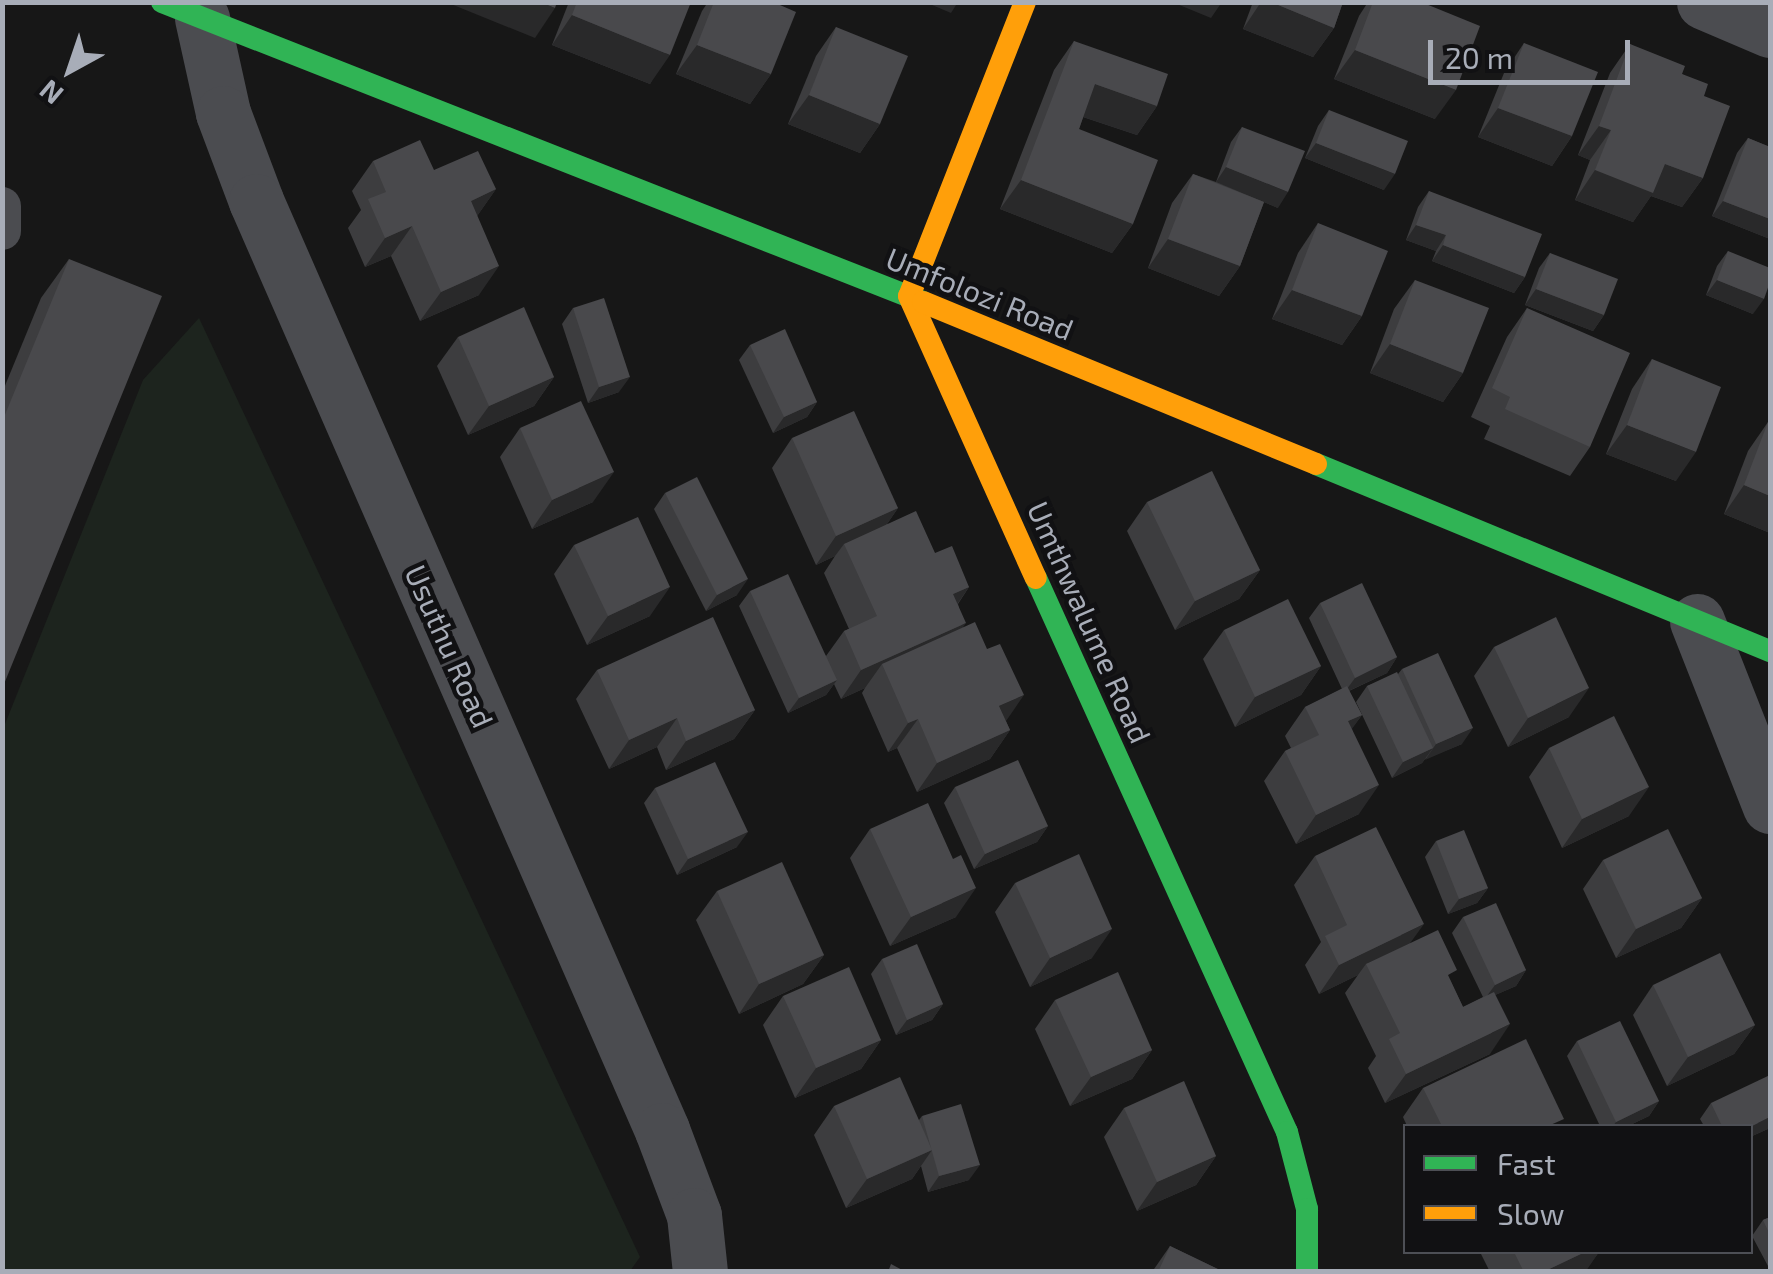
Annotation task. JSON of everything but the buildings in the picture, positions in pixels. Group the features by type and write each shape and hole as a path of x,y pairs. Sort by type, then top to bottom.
{"street":[{"path":"910,296 1024,2"},
{"path":"1704,2 1770,30"},
{"name":"Umfolozi Road","path":"182,10 910,296 1770,650"},
{"name":"Usuthu Road","path":"182,10 256,201 662,1130 694,1215 700,1272"},
{"name":"Umthwalume Road","path":"910,296 1287,1132 1306,1209 1307,1272"},
{"path":"1697,621 1770,806"}],"lane":[{"path":"2,206 2,230"}],"shaded area":[{"path":"199,318 640,1257 630,1271 3,1271 3,729 143,380"}],"traffic: fast":[{"path":"162,2 923,302"},
{"path":"1316,464 1770,651"},
{"path":"1036,578 1287,1132 1307,1209 1307,1272"}],"traffic: slow":[{"path":"1025,2 909,296 1036,578"},
{"path":"923,302 1316,464"}]}
